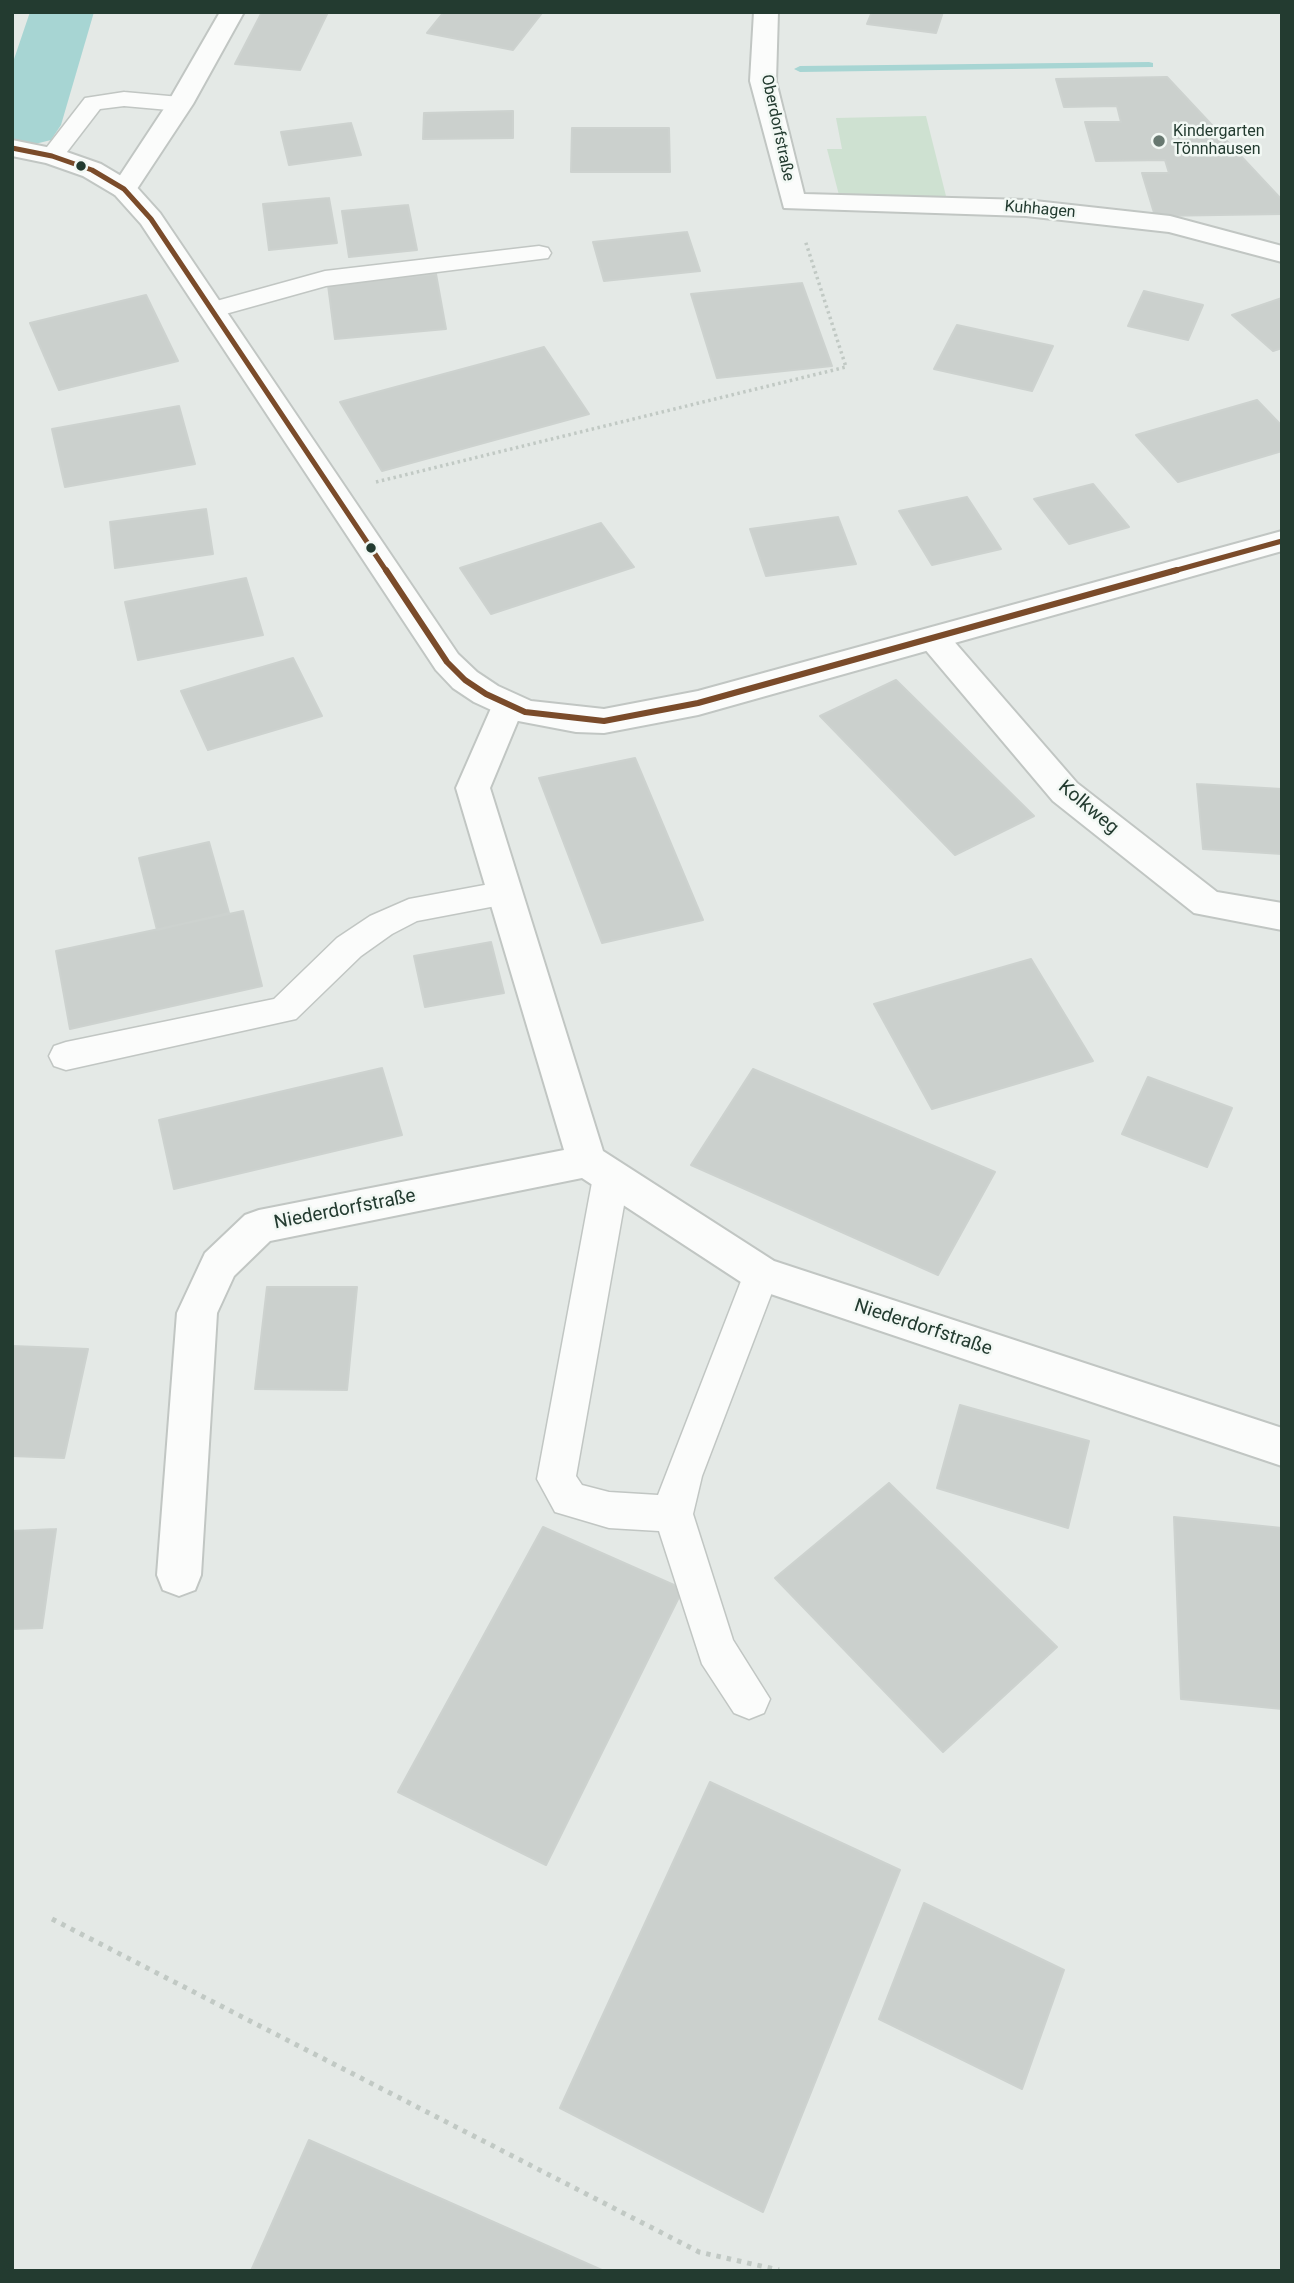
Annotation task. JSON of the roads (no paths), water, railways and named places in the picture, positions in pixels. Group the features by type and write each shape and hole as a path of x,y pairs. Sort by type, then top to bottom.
{"street":[{"path":"124,189 180,104 232,12"},
{"name":"Oberdorfstraße","path":"766,12 763,81 793,202"},
{"path":"12,148 52,156 92,170 124,189 151,219 447,662 465,680 508,706 576,720 624,719 698,703 1282,541"},
{"name":"Kuhhagen","path":"793,202 1039,209 1170,224 1282,254"},
{"name":"Kolkweg","path":"934,639 1065,792 1207,904 1282,917"},
{"path":"508,706 474,788 506,893 599,1169"},
{"name":"Niederdorfstraße","path":"179,1575 197,1313 219,1265 259,1227 599,1169 761,1274 1282,1447"}],"lane":[{"path":"52,156 93,103 124,99 180,104"},
{"path":"211,310 326,279 539,253"},
{"path":"66,1056 284,1010 349,947 381,925 409,911 451,901 506,893"},
{"path":"599,1169 556,1479 569,1499 609,1510 673,1514"},
{"path":"749,1699 716,1650 673,1514 683,1476 761,1274"}],"waterway":[{"path":"27,125 62,12"},
{"path":"800,69 1149,65"}],"place":[{"name":"Kindergarten Tönnhausen","path":"1159,141"}]}
